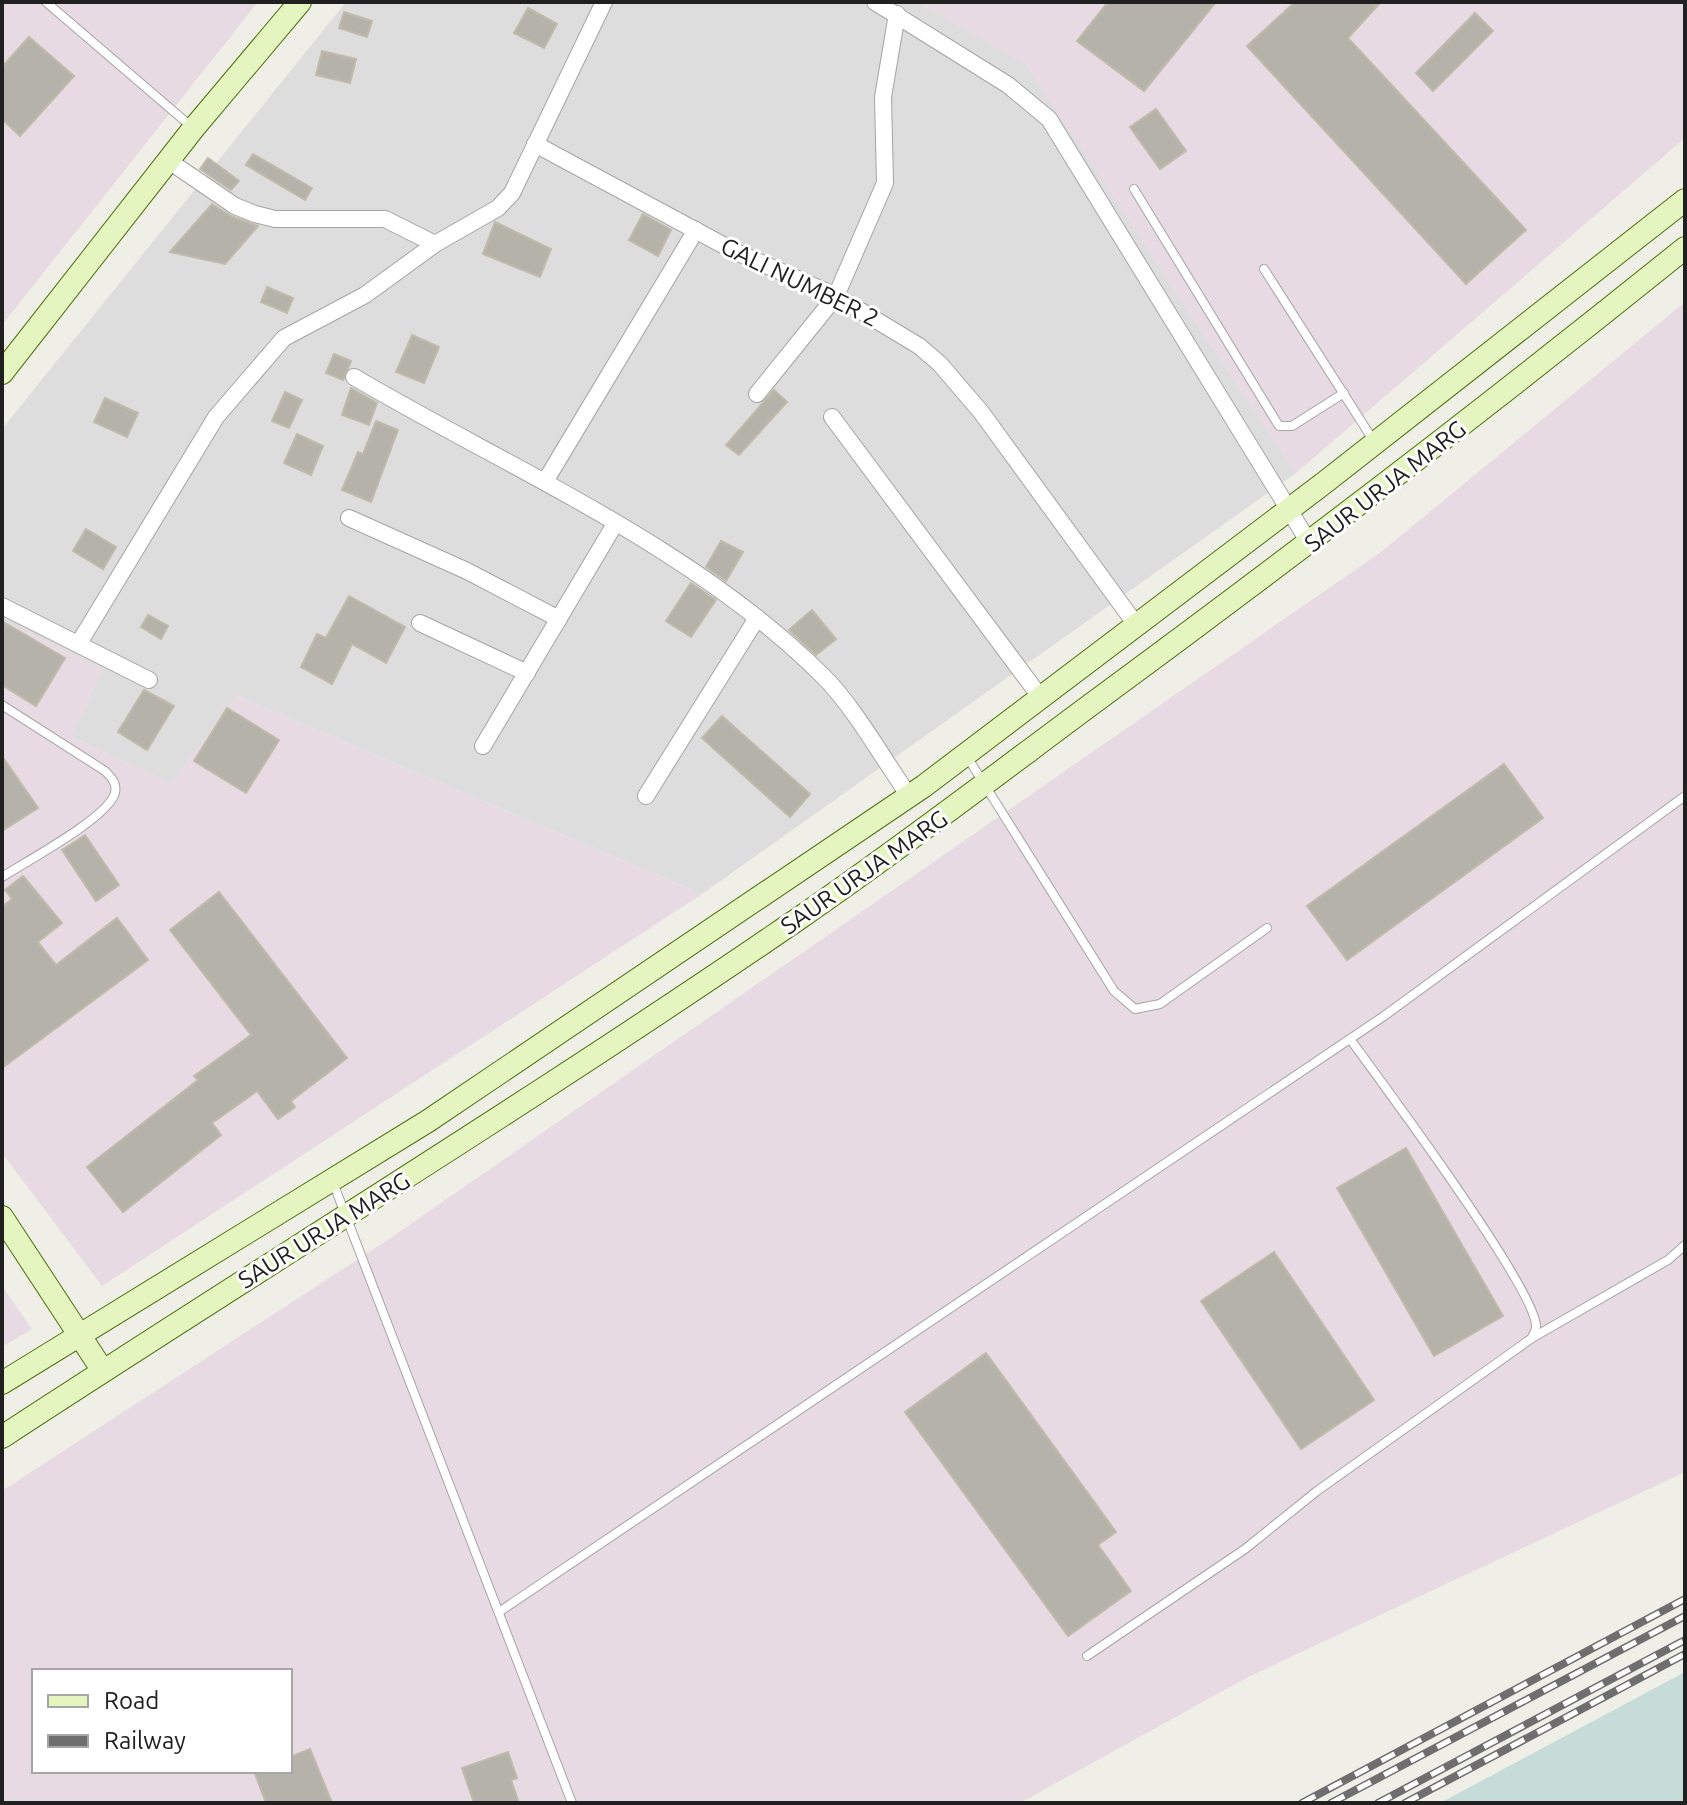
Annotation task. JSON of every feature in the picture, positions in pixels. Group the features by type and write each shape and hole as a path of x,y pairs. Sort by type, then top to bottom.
{"street":[{"path":"2,373 193,129 300,2"},
{"path":"79,643 216,417 284,338 365,295 435,244 498,208 512,193 604,2"},
{"path":"875,2 1008,85 1049,119 1310,544"},
{"path":"757,394 836,296 885,183 883,97 897,14"},
{"name":"GALI NUMBER 2","path":"535,144 696,230 836,296 907,338 940,364 981,412 1137,626"},
{"path":"169,161 235,206 255,214 297,220 385,219 435,244"},
{"name":"SAUR URJA MARG","path":"2,1383 428,1121 909,796 1290,509 1685,200"},
{"path":"546,480 696,230"},
{"name":"SAUR URJA MARG","path":"2,1437 444,1155 741,957 987,784 1310,544 1685,248"},
{"path":"354,377 546,480 757,618 826,679 909,796"},
{"path":"832,417 1041,698"},
{"path":"349,518 467,571 559,619"},
{"path":"483,746 615,524"},
{"path":"2,606 149,680"},
{"path":"646,796 757,618"},
{"path":"420,623 527,673"},
{"path":"717,926 741,957"},
{"path":"2,1217 103,1371"}],"lane":[{"path":"46,2 193,129"},
{"path":"1134,189 1279,426 1292,426 1344,393"},
{"path":"1264,269 1375,443"},
{"path":"2,705 105,771 114,780 116,790 111,801 97,815 2,877"},
{"path":"966,754 1114,991 1135,1009 1160,1004 1170,998 1267,928"},
{"path":"499,1612 1350,1039 1685,796"},
{"path":"1350,1039 1452,1181 1526,1297 1536,1326 1532,1338"},
{"path":"332,1180 572,1803"},
{"path":"1087,1656 1245,1549 1317,1491 1532,1338 1668,1260 1685,1245"}],"shaded area":[{"path":"2,2 258,2 2,325"},
{"path":"346,2 917,2 1026,64 1296,473 702,894 237,696 171,784 71,736 102,670 2,620 2,429"},
{"path":"917,2 1685,2 1685,138 1296,473 1026,65"},
{"path":"1685,302 1685,1472 1248,1677 1020,1803 2,1803 2,1491 389,1239 1381,552"},
{"path":"2,620 102,670 71,736 171,784 237,696 702,894 102,1286 2,1153"},
{"path":"2,1286 32,1329 2,1347"},
{"path":"1685,1672 1685,1803 1440,1803"}],"building":[{"path":"1108,2 1216,2 1144,91 1077,41"},
{"path":"1295,2 1381,2 1348,38 1526,230 1466,284 1247,46"},
{"path":"528,8 557,24 544,48 514,33"},
{"path":"344,12 372,21 367,37 339,28"},
{"path":"1475,13 1493,31 1433,91 1416,73"},
{"path":"29,37 74,76 20,136 2,119 2,67"},
{"path":"322,51 356,59 350,83 316,75"},
{"path":"1156,109 1186,151 1160,169 1130,127"},
{"path":"253,154 312,188 305,200 246,165"},
{"path":"208,158 239,181 231,190 200,169"},
{"path":"212,204 231,216 258,226 225,264 170,252"},
{"path":"643,214 671,230 658,256 629,240"},
{"path":"495,222 551,249 540,277 483,254"},
{"path":"267,287 293,298 287,313 261,302"},
{"path":"412,335 439,347 424,383 396,372"},
{"path":"334,354 351,361 343,380 326,373"},
{"path":"351,388 377,403 369,425 342,415"},
{"path":"774,390 787,402 739,455 726,445"},
{"path":"285,392 302,400 289,428 272,421"},
{"path":"105,398 138,413 127,437 94,422"},
{"path":"376,421 398,430 371,502 342,490 358,452 363,454"},
{"path":"297,434 323,446 311,475 284,463"},
{"path":"86,529 116,547 103,569 73,551"},
{"path":"721,541 743,552 726,581 706,567"},
{"path":"691,583 716,600 691,637 666,621"},
{"path":"349,596 405,627 386,663 352,644 332,684 301,667 317,634 326,638"},
{"path":"812,610 836,639 816,655 789,630"},
{"path":"148,615 168,626 161,639 141,627"},
{"path":"2,621 65,658 36,706 2,685"},
{"path":"144,690 174,706 147,750 118,732"},
{"path":"227,708 279,740 246,793 194,761"},
{"path":"722,716 810,794 790,817 702,738"},
{"path":"2,756 38,808 2,831"},
{"path":"1504,764 1543,818 1347,960 1307,906"},
{"path":"85,835 119,885 96,901 62,850"},
{"path":"23,876 62,923 38,942 56,965 117,918 148,960 2,1068 2,907 12,899 5,890"},
{"path":"219,892 347,1058 291,1101 295,1107 278,1119 257,1091 212,1123 221,1135 123,1212 87,1167 198,1080 194,1076 251,1035 170,930"},
{"path":"1406,1148 1503,1316 1434,1356 1337,1188"},
{"path":"1274,1252 1374,1400 1301,1449 1201,1301"},
{"path":"986,1353 1116,1532 1098,1545 1131,1591 1068,1636 905,1412"},
{"path":"310,1749 332,1803 266,1803 255,1773 292,1773 292,1756"},
{"path":"508,1752 517,1778 511,1780 519,1803 474,1803 462,1768"}],"railway":[{"path":"1302,1803 1685,1599"},
{"path":"1331,1803 1685,1616"},
{"path":"1378,1803 1685,1640"},
{"path":"1405,1803 1685,1654"}]}
